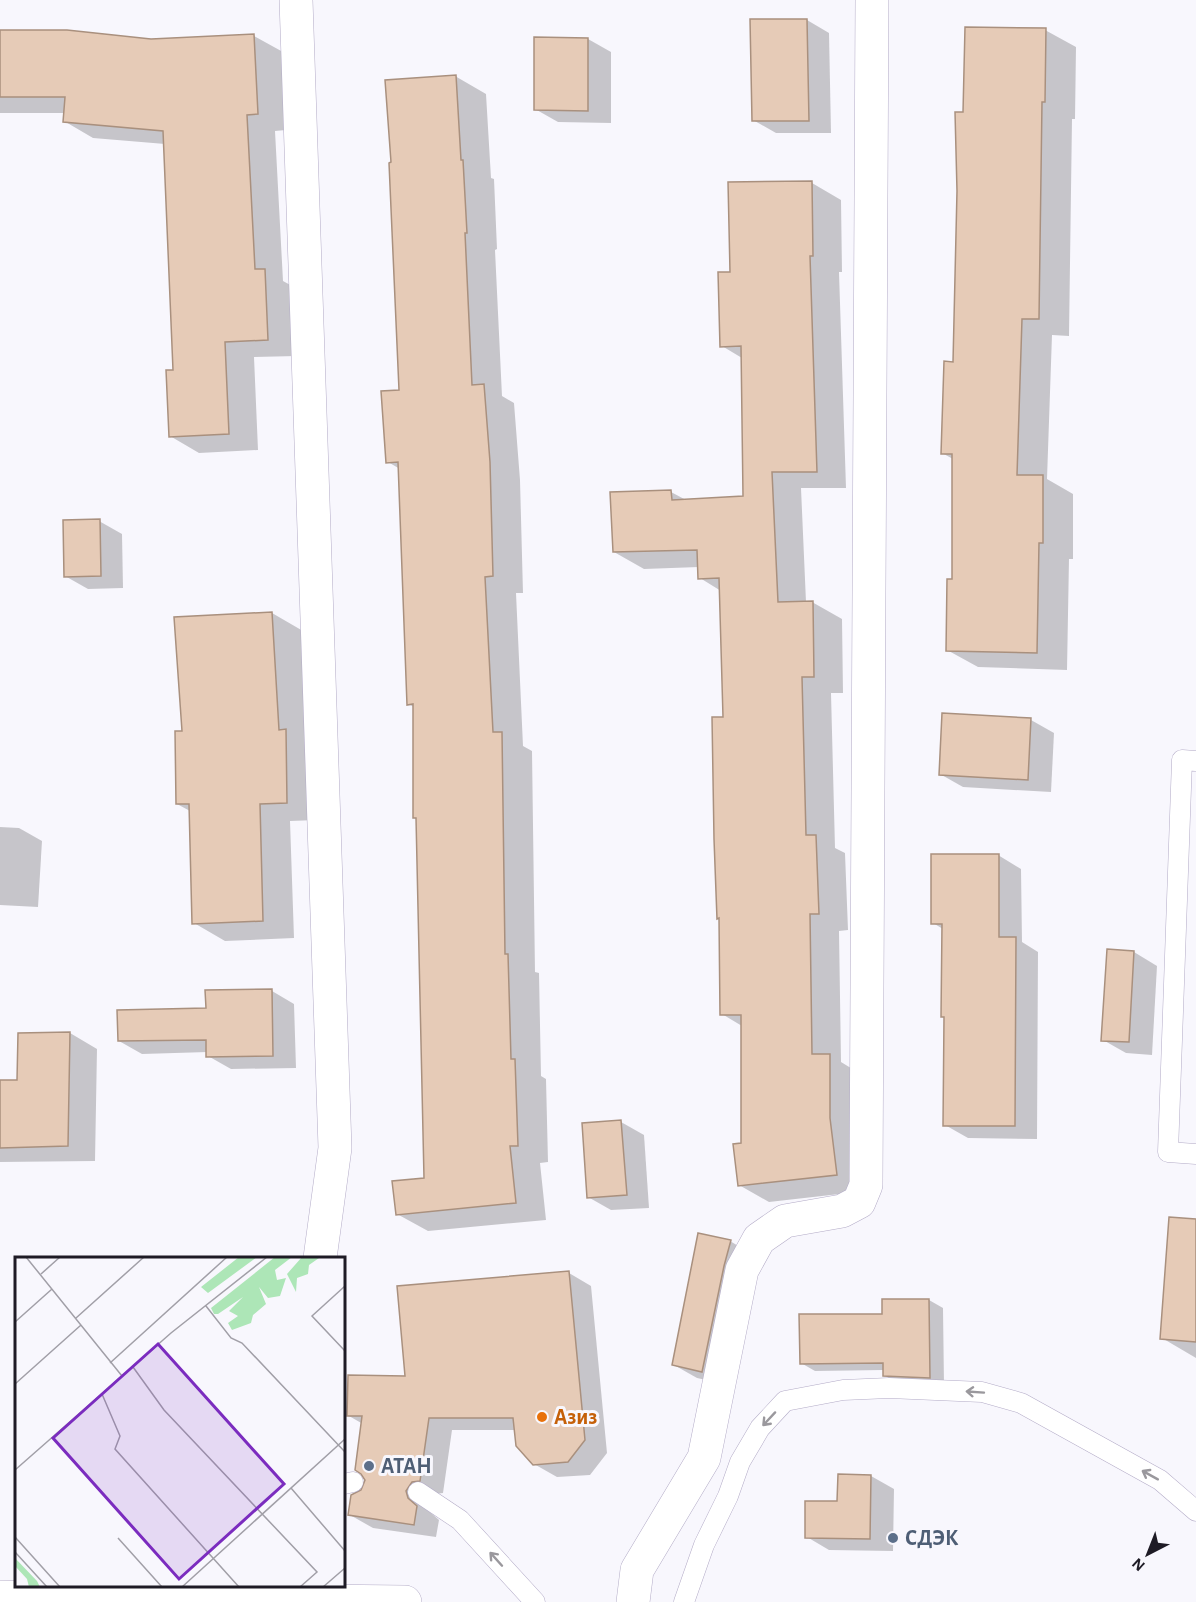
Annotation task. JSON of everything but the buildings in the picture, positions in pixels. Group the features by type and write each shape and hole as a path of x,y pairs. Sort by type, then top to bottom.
{"street":[{"path":"296,0 335,1148 320,1257"},
{"path":"633,1602 637,1570 704,1458 742,1270 759,1239 785,1221 842,1210 859,1202 866,1185 872,0"},
{"path":"0,1597 289,1593 405,1602"}],"lane":[{"path":"1196,761 1182,760 1168,1152 1196,1154"},
{"path":"684,1602 704,1545 728,1496 740,1462 760,1428 785,1401 843,1390 889,1388 982,1392 1021,1403 1160,1480 1196,1511"},
{"path":"418,1492 460,1520 535,1602"}],"place":[{"name":"Азиз","path":"542,1417"},
{"name":"АТАН","path":"369,1466"},
{"name":"СДЭК","path":"893,1538"}]}
